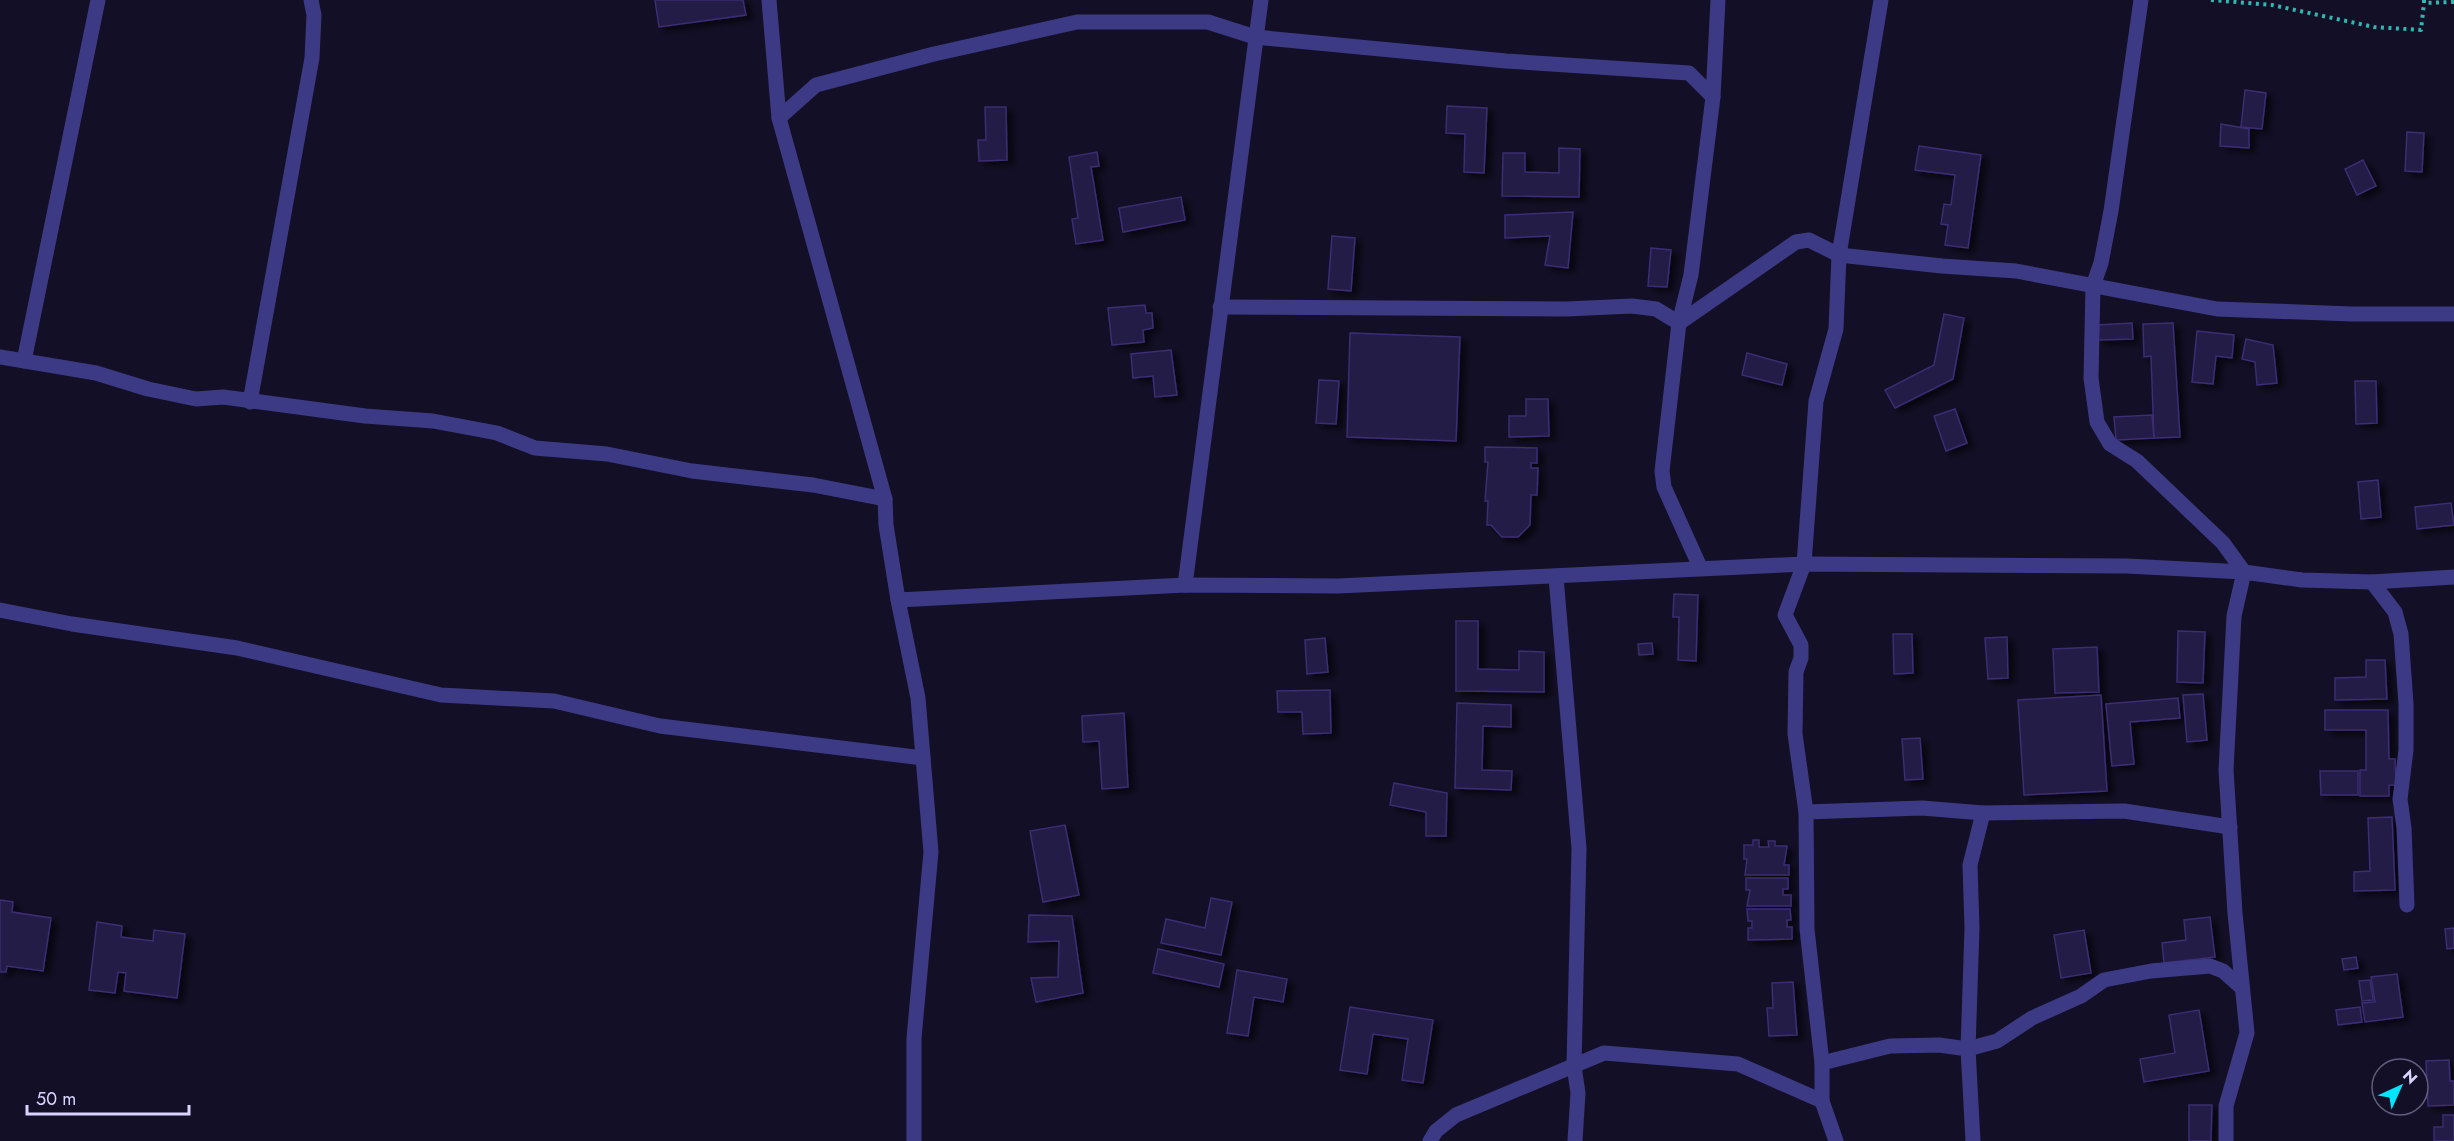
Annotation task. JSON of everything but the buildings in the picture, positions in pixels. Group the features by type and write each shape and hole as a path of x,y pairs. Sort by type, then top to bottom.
{"street":[{"path":"24,361 98,0"},
{"path":"250,402 312,58 314,15 311,0"},
{"path":"769,0 779,118 885,499 886,525 898,600 918,698 931,852 914,1038 914,1141"},
{"path":"1185,585 1261,0"},
{"path":"1700,567 1664,487 1662,471 1679,323 1691,275 1713,98 1718,0"},
{"path":"1836,1141 1822,1101 1822,1063 1807,929 1806,812 1795,734 1796,672 1801,658 1801,645 1785,615 1804,564 1816,402 1836,329 1839,255 1881,0"},
{"path":"2141,0 2111,211 2093,286 2091,378 2097,422 2110,444 2137,461 2223,543 2244,572 2234,616 2229,675 2226,770 2247,1033 2226,1106 2226,1141"},
{"path":"779,118 816,85 934,54 1077,22 1208,22 1256,37 1506,61 1689,73 1713,98"},
{"path":"1679,323 1796,242 1809,240 1839,255 1942,267 2016,271 2217,309 2352,314 2454,314"},
{"path":"1220,307 1567,309 1632,306 1656,309 1679,323"},
{"path":"0,357 96,373 148,389 196,399 223,397 365,416 433,421 497,433 535,448 607,454 692,471 813,485 885,499"},
{"path":"898,600 1185,585 1338,586 1700,567 1804,564 2127,566 2244,572 2302,580 2372,582 2454,577"},
{"path":"1556,576 1579,848 1574,1066 1578,1093 1575,1141"},
{"path":"2372,582 2396,612 2402,634 2406,750 2400,799 2404,828 2407,905"},
{"path":"0,610 72,624 237,648 441,694 554,701 660,726 923,758"},
{"path":"1806,812 1922,808 1983,813 2124,811 2230,827"},
{"path":"1973,1141 1968,1048 1972,928 1970,865 1983,813"},
{"path":"1822,1063 1890,1046 1939,1045 1968,1048 1997,1041 2032,1018 2081,996 2104,980 2151,971 2210,966 2223,970 2242,988"},
{"path":"1430,1141 1436,1131 1456,1115 1604,1053 1738,1064 1822,1101"}],"path":[{"path":"2211,0 2272,5 2374,27 2421,30 2424,2 2454,2"}]}
